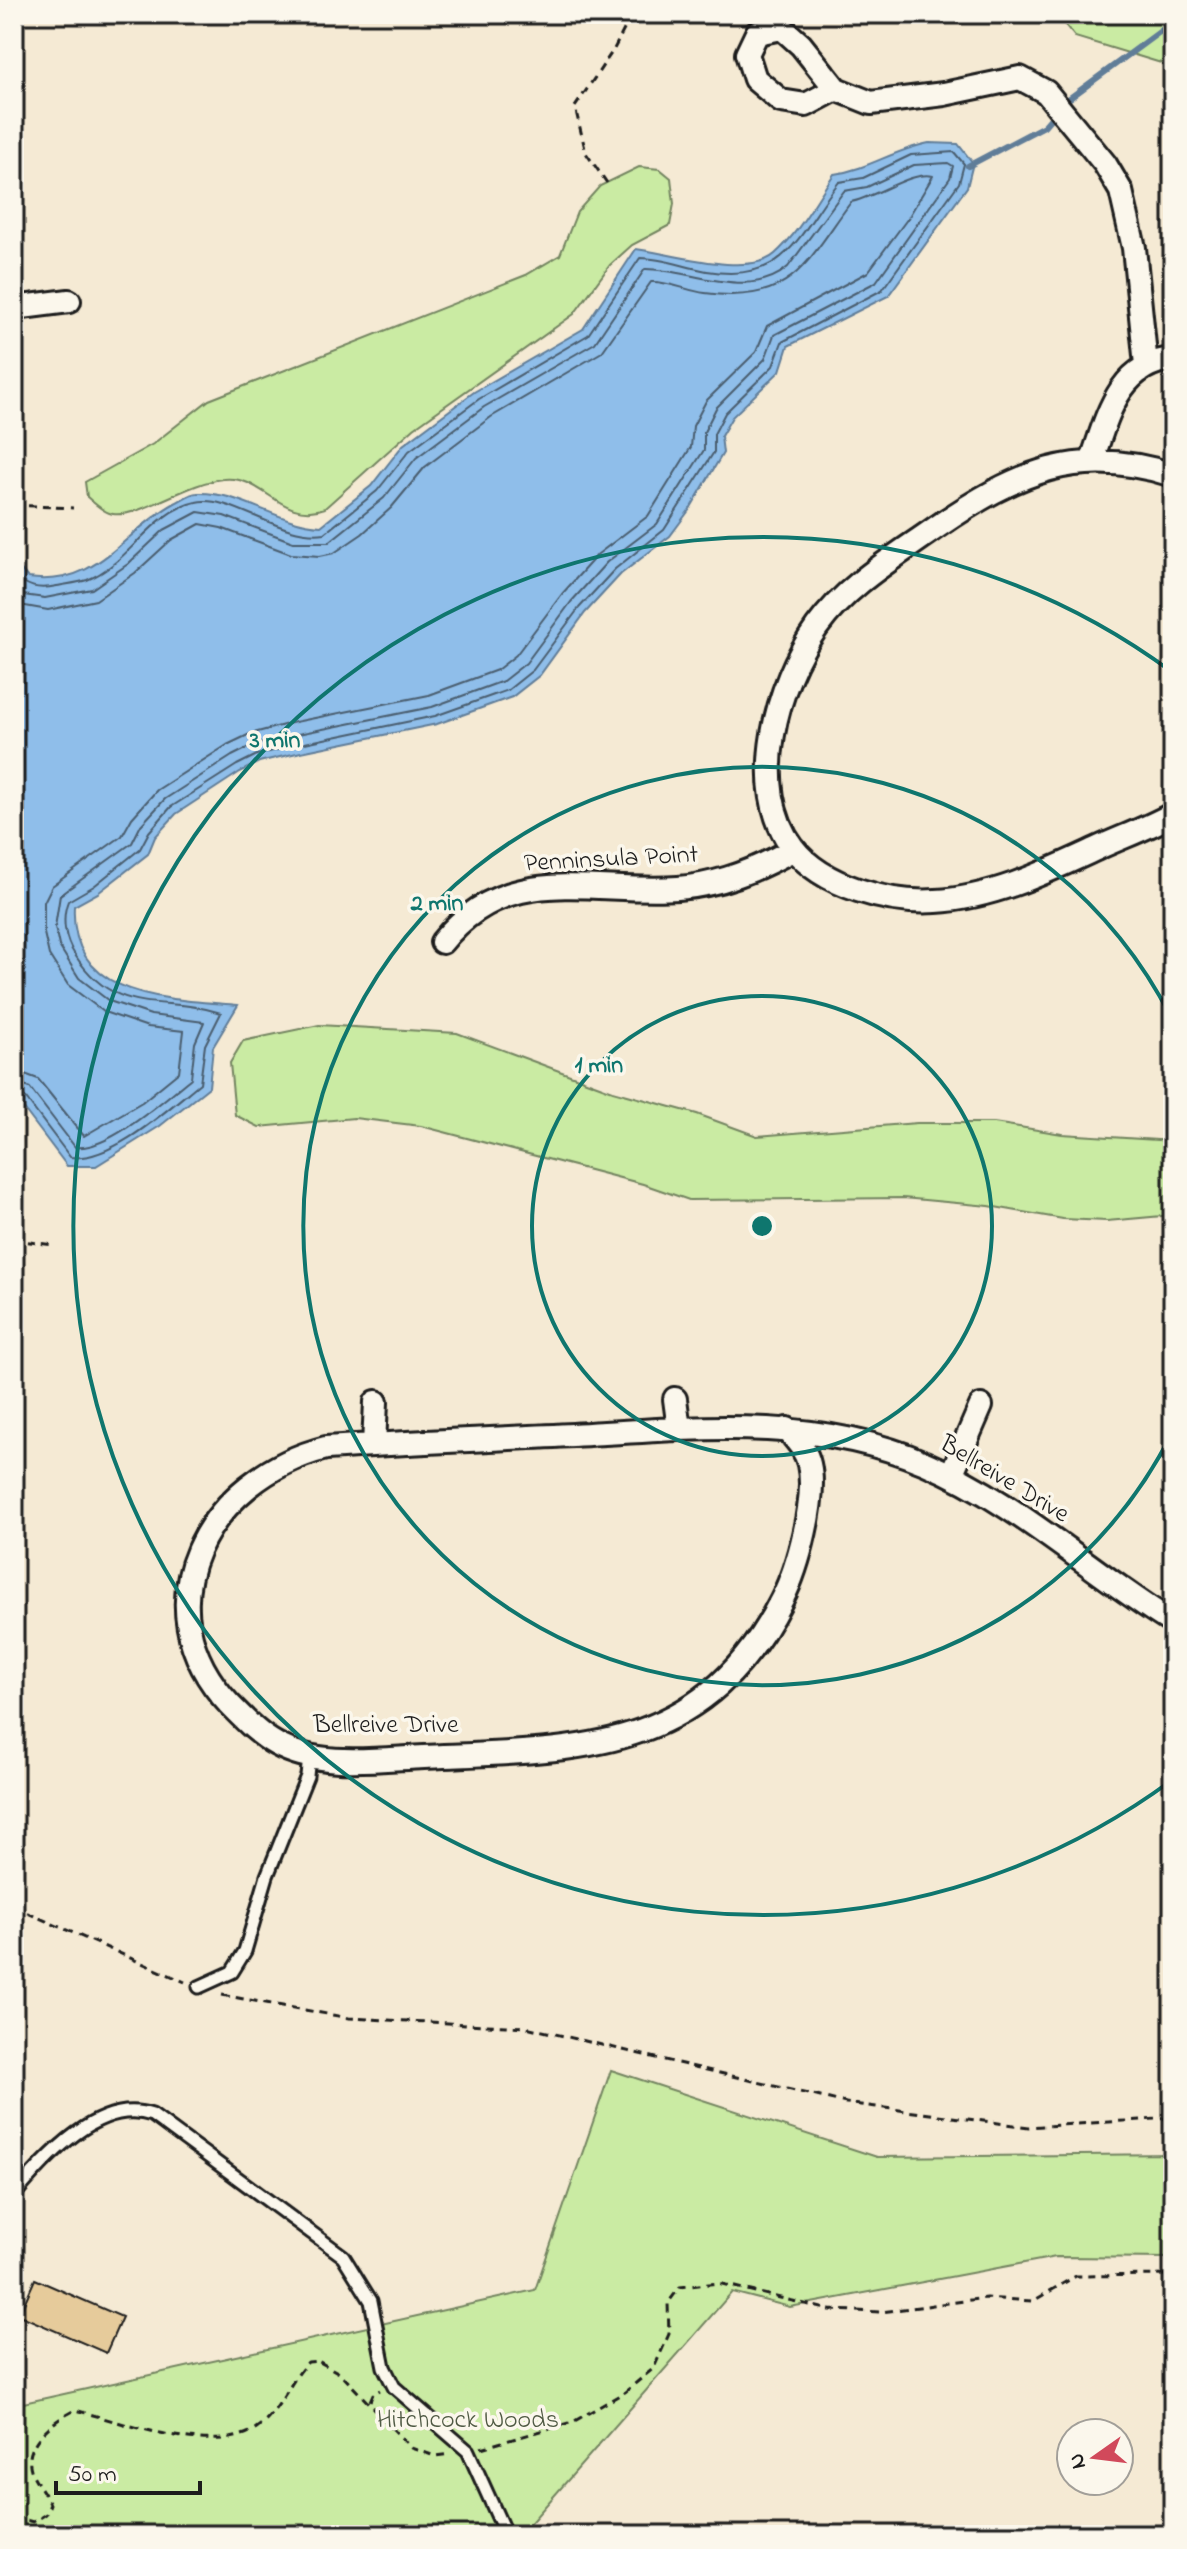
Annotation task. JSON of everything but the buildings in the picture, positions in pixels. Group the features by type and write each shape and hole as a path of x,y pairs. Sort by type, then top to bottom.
{"street":[{"path":"836,89 871,103 944,94 1020,78 1046,92 1121,191 1134,248 1146,365"},
{"path":"14,308 69,301"},
{"path":"1092,460 1116,396 1131,376 1146,365 1173,359"},
{"path":"1165,818 1027,878 979,895 935,902 898,899 850,887 804,860 786,836 771,786 773,736 793,667 818,626 874,571 989,494 1049,467 1092,460 1173,475"},
{"name":"Penninsula Point","path":"442,942 472,910 502,896 564,886 701,885 744,874 794,849"},
{"path":"675,1399 679,1429"},
{"path":"374,1445 376,1402"},
{"path":"951,1475 981,1406"},
{"name":"Bellreive Drive","path":"787,1429 803,1449 810,1466 807,1514 792,1576 757,1642 699,1701 640,1732 576,1748 381,1759 309,1756 262,1736 221,1695 204,1672 190,1637 188,1618 195,1558 210,1524 230,1499 265,1472 315,1451 374,1445 679,1429 787,1429 892,1451 951,1475 992,1498 1173,1623"}],"lane":[{"path":"199,1987 232,1972 245,1951 267,1876 307,1776 309,1756"},
{"path":"14,2195 43,2161 96,2120 124,2112 152,2115 343,2256 371,2301 384,2367 394,2387 468,2451 506,2535"}],"path":[{"path":"607,183 586,153 575,107 614,49 632,14"},
{"path":"14,505 73,508"},
{"path":"14,1240 54,1245"},
{"path":"14,1907 199,1987 235,1999 349,2018 526,2027 846,2103 1029,2127 1173,2118"},
{"path":"14,2517 33,2522 46,2514 50,2504 31,2472 32,2455 40,2434 75,2410 215,2441 238,2438 261,2425 308,2362 318,2361 341,2374 411,2448 435,2456 468,2451 573,2422 625,2392 654,2368 669,2334 668,2303 680,2287 718,2283 830,2310 881,2312 986,2298 1033,2301 1076,2276 1173,2275"}],"green space":[{"path":"1064,14 1173,14 1173,72 1161,63 1075,37 1066,26"},
{"path":"639,167 660,169 671,178 674,204 670,225 632,245 610,265 574,314 414,428 325,508 296,510 237,479 195,486 124,514 106,512 87,497 85,482 153,444 209,400 526,275 560,255 577,212 600,186"},
{"path":"319,1025 457,1033 613,1091 697,1114 757,1136 917,1123 994,1123 1062,1134 1173,1141 1173,1215 1107,1221 1063,1219 989,1206 903,1198 689,1200 643,1184 421,1126 354,1118 259,1127 235,1115 230,1063 243,1041"},
{"name":"Hitchcock Woods","path":"611,2070 877,2157 1173,2154 1173,2258 1056,2257 790,2307 732,2292 520,2535 14,2535 14,2405 535,2290"}],"water":[{"path":"929,143 958,144 973,163 967,187 888,296 788,346 780,371 732,417 721,436 723,453 670,536 621,574 585,613 540,675 512,697 437,724 259,762 176,814 155,837 148,854 98,893 74,906 77,937 88,960 106,977 155,996 238,1005 213,1047 209,1087 160,1126 96,1166 67,1166 14,1096 14,561 28,578 52,579 73,575 108,555 156,515 197,493 228,497 290,520 321,526 371,486 403,445 474,392 583,329 636,249 728,264 763,261 775,254 792,236 834,174"}],"waterway":[{"path":"1063,103 1173,22"},
{"path":"968,166 1044,126 1056,112"}]}
